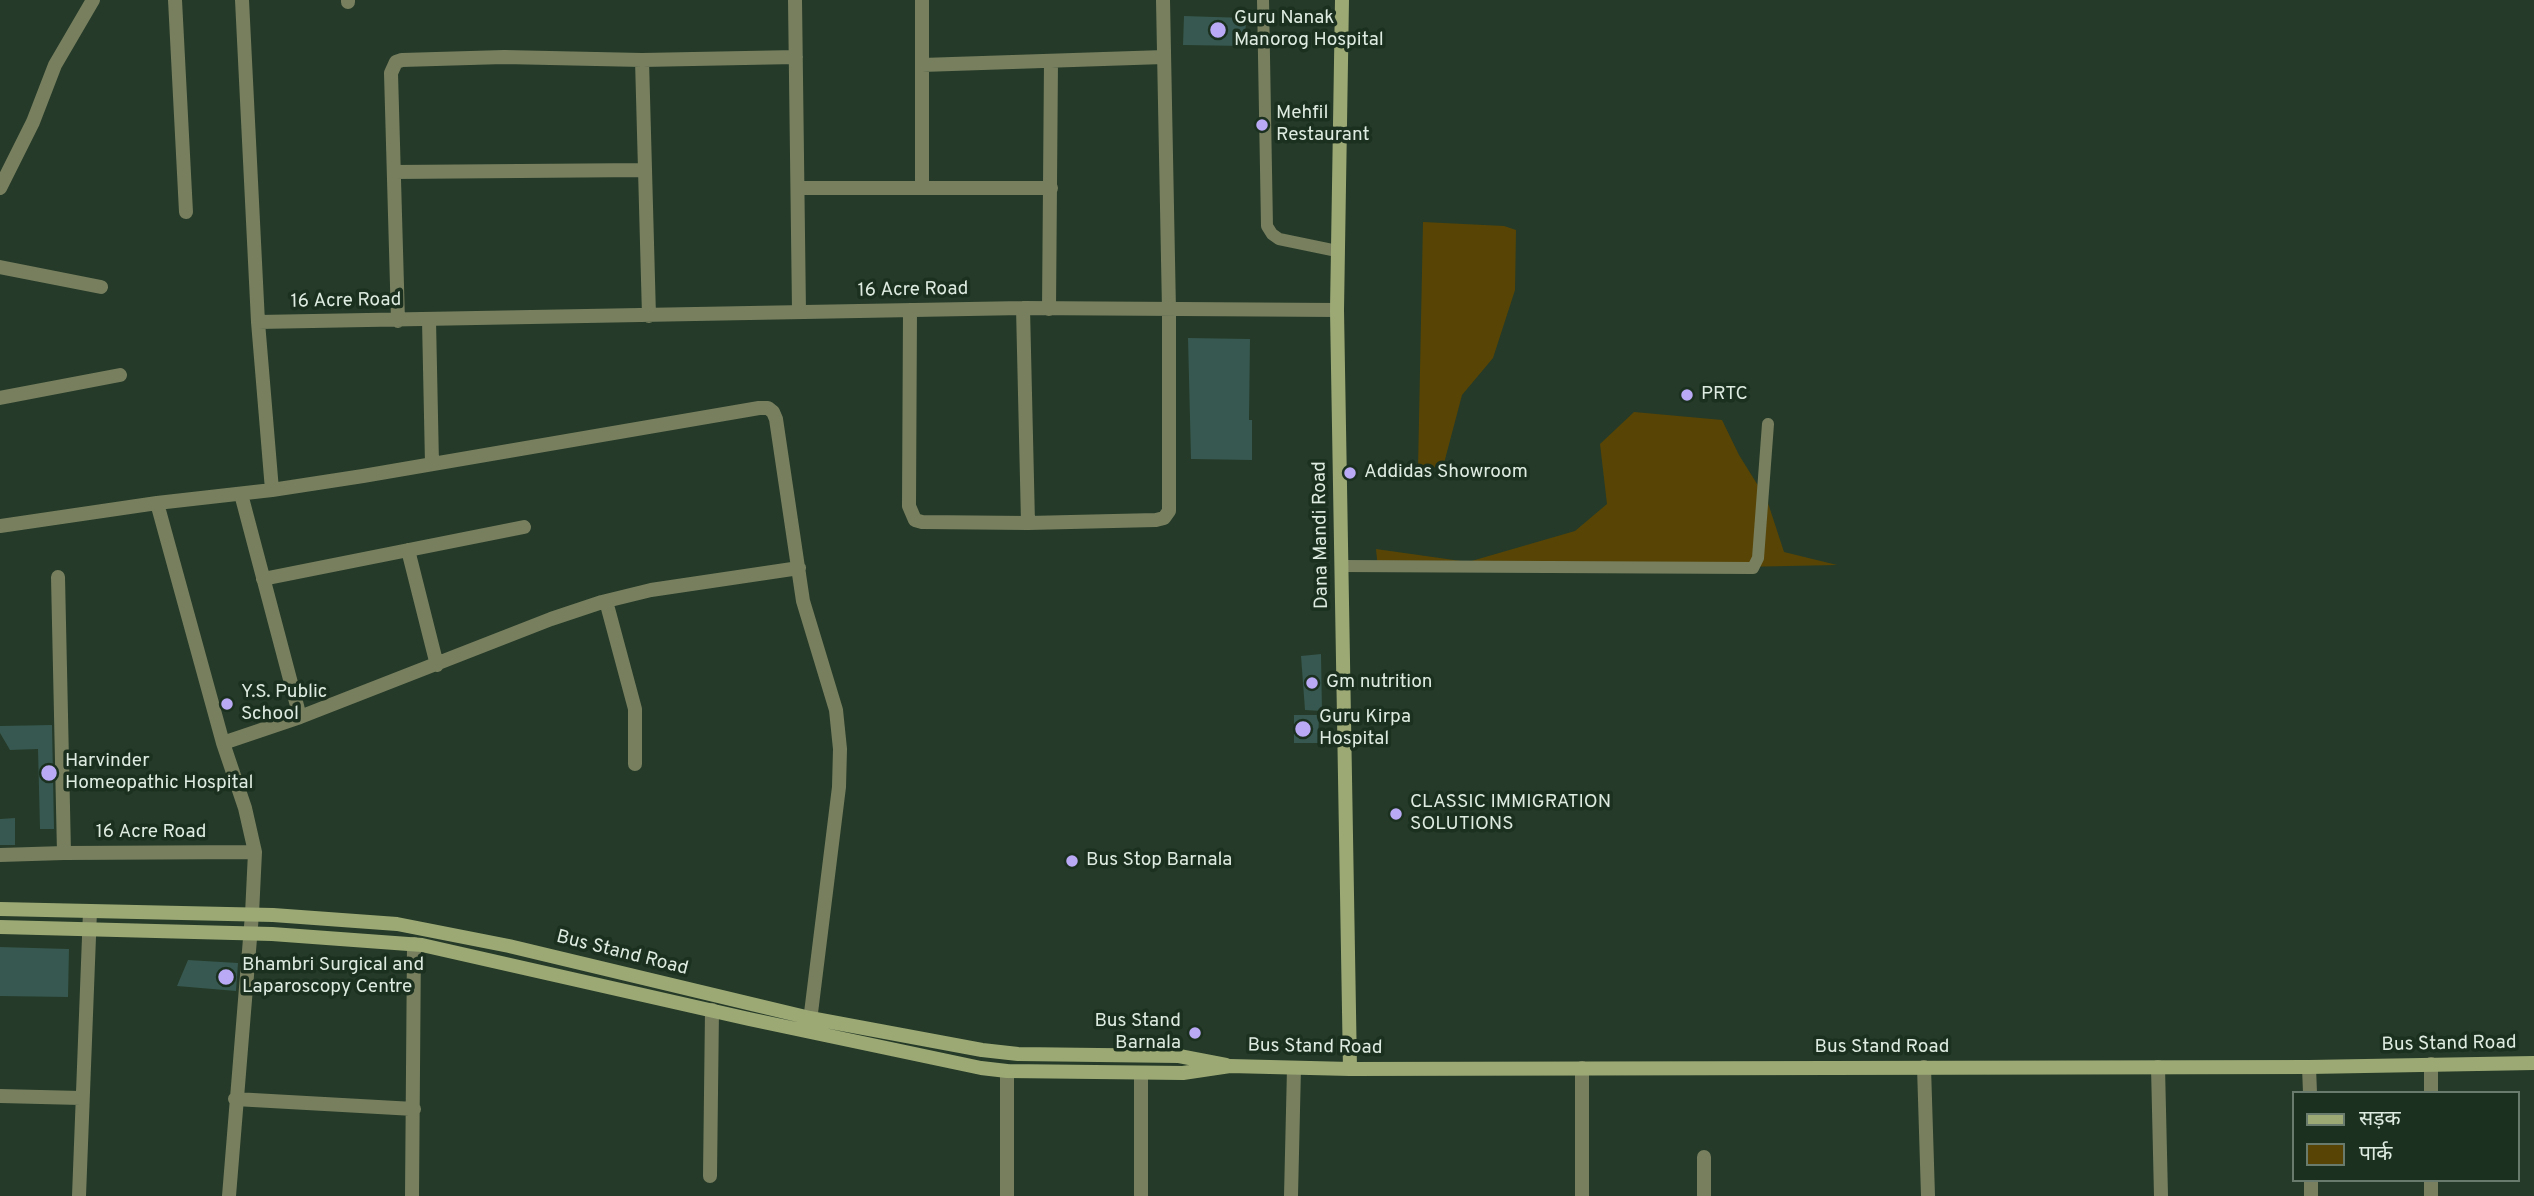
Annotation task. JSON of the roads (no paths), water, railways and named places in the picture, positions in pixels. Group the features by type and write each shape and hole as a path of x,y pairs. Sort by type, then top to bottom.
{"street":[{"path":"0,188 33,122 55,65 93,0"},
{"path":"175,0 186,212"},
{"path":"242,0 258,322 272,490"},
{"path":"795,0 799,312"},
{"path":"922,0 922,188"},
{"path":"910,310 910,514 915,520 1028,523 1164,518 1169,511 1163,0"},
{"name":"Dana Mandi Road","path":"1342,0 1337,310 1350,1069"},
{"path":"398,321 391,73 396,62 504,57 642,60 796,57"},
{"path":"922,65 1164,57"},
{"path":"642,60 649,316"},
{"path":"1049,309 1051,61"},
{"path":"394,172 645,170"},
{"path":"798,188 1051,188"},
{"path":"0,267 101,288"},
{"path":"1023,308 1028,523"},
{"name":"16 Acre Road","path":"258,322 1023,308 1337,310"},
{"path":"429,320 432,464"},
{"path":"0,398 120,375"},
{"path":"0,526 157,503 272,490 768,408 776,419 803,601 836,710 840,749 839,787 809,1024"},
{"path":"241,494 300,717"},
{"path":"157,503 223,743 245,808 255,852 229,1196"},
{"path":"263,579 524,527"},
{"path":"408,550 437,665"},
{"path":"223,743 300,717 551,619 606,601 651,590 799,568"},
{"path":"58,577 64,853"},
{"path":"606,601 635,709 635,764"},
{"name":"16 Acre Road","path":"0,855 255,852"},
{"name":"Bus Stand Road","path":"0,909 252,915 397,924 434,929 968,1065 1007,1071 1141,1073 1183,1073 1230,1066"},
{"path":"79,1196 90,911"},
{"name":"Bus Stand Road","path":"0,927 250,934 414,944 712,1010 1018,1054 1179,1056 1230,1066 1350,1069 2309,1067 2534,1063"},
{"path":"412,1196 414,944"},
{"path":"710,1176 712,1010"},
{"path":"2431,1064 2431,1091"},
{"path":"1924,1067 1928,1196"},
{"path":"2158,1067 2161,1196"},
{"path":"2309,1067 2310,1091"},
{"path":"1291,1196 1294,1068"},
{"path":"1582,1068 1582,1196"},
{"path":"1007,1071 1007,1196"},
{"path":"1140,1196 1141,1073"},
{"path":"0,1096 82,1098"},
{"path":"235,1099 414,1109"},
{"path":"1704,1157 1704,1196"}],"lane":[{"path":"1263,0 1267,226 1279,239 1337,250"},
{"path":"1342,566 1753,568 1758,558 1768,424"}],"place":[{"name":"Guru Nanak Manorog Hospital","path":"1218,30"},
{"name":"Mehfil Restaurant","path":"1262,125"},
{"name":"PRTC","path":"1687,395"},
{"name":"Addidas Showroom","path":"1350,473"},
{"name":"Gm nutrition","path":"1312,683"},
{"name":"Y.S. Public School","path":"227,704"},
{"name":"Guru Kirpa Hospital","path":"1303,729"},
{"name":"Harvinder Homeopathic Hospital","path":"49,773"},
{"name":"CLASSIC IMMIGRATION SOLUTIONS","path":"1396,814"},
{"name":"Bus Stop Barnala","path":"1072,861"},
{"name":"Bhambri Surgical and Laparoscopy Centre","path":"226,977"},
{"name":"Bus Stand Barnala","path":"1195,1033"}]}
